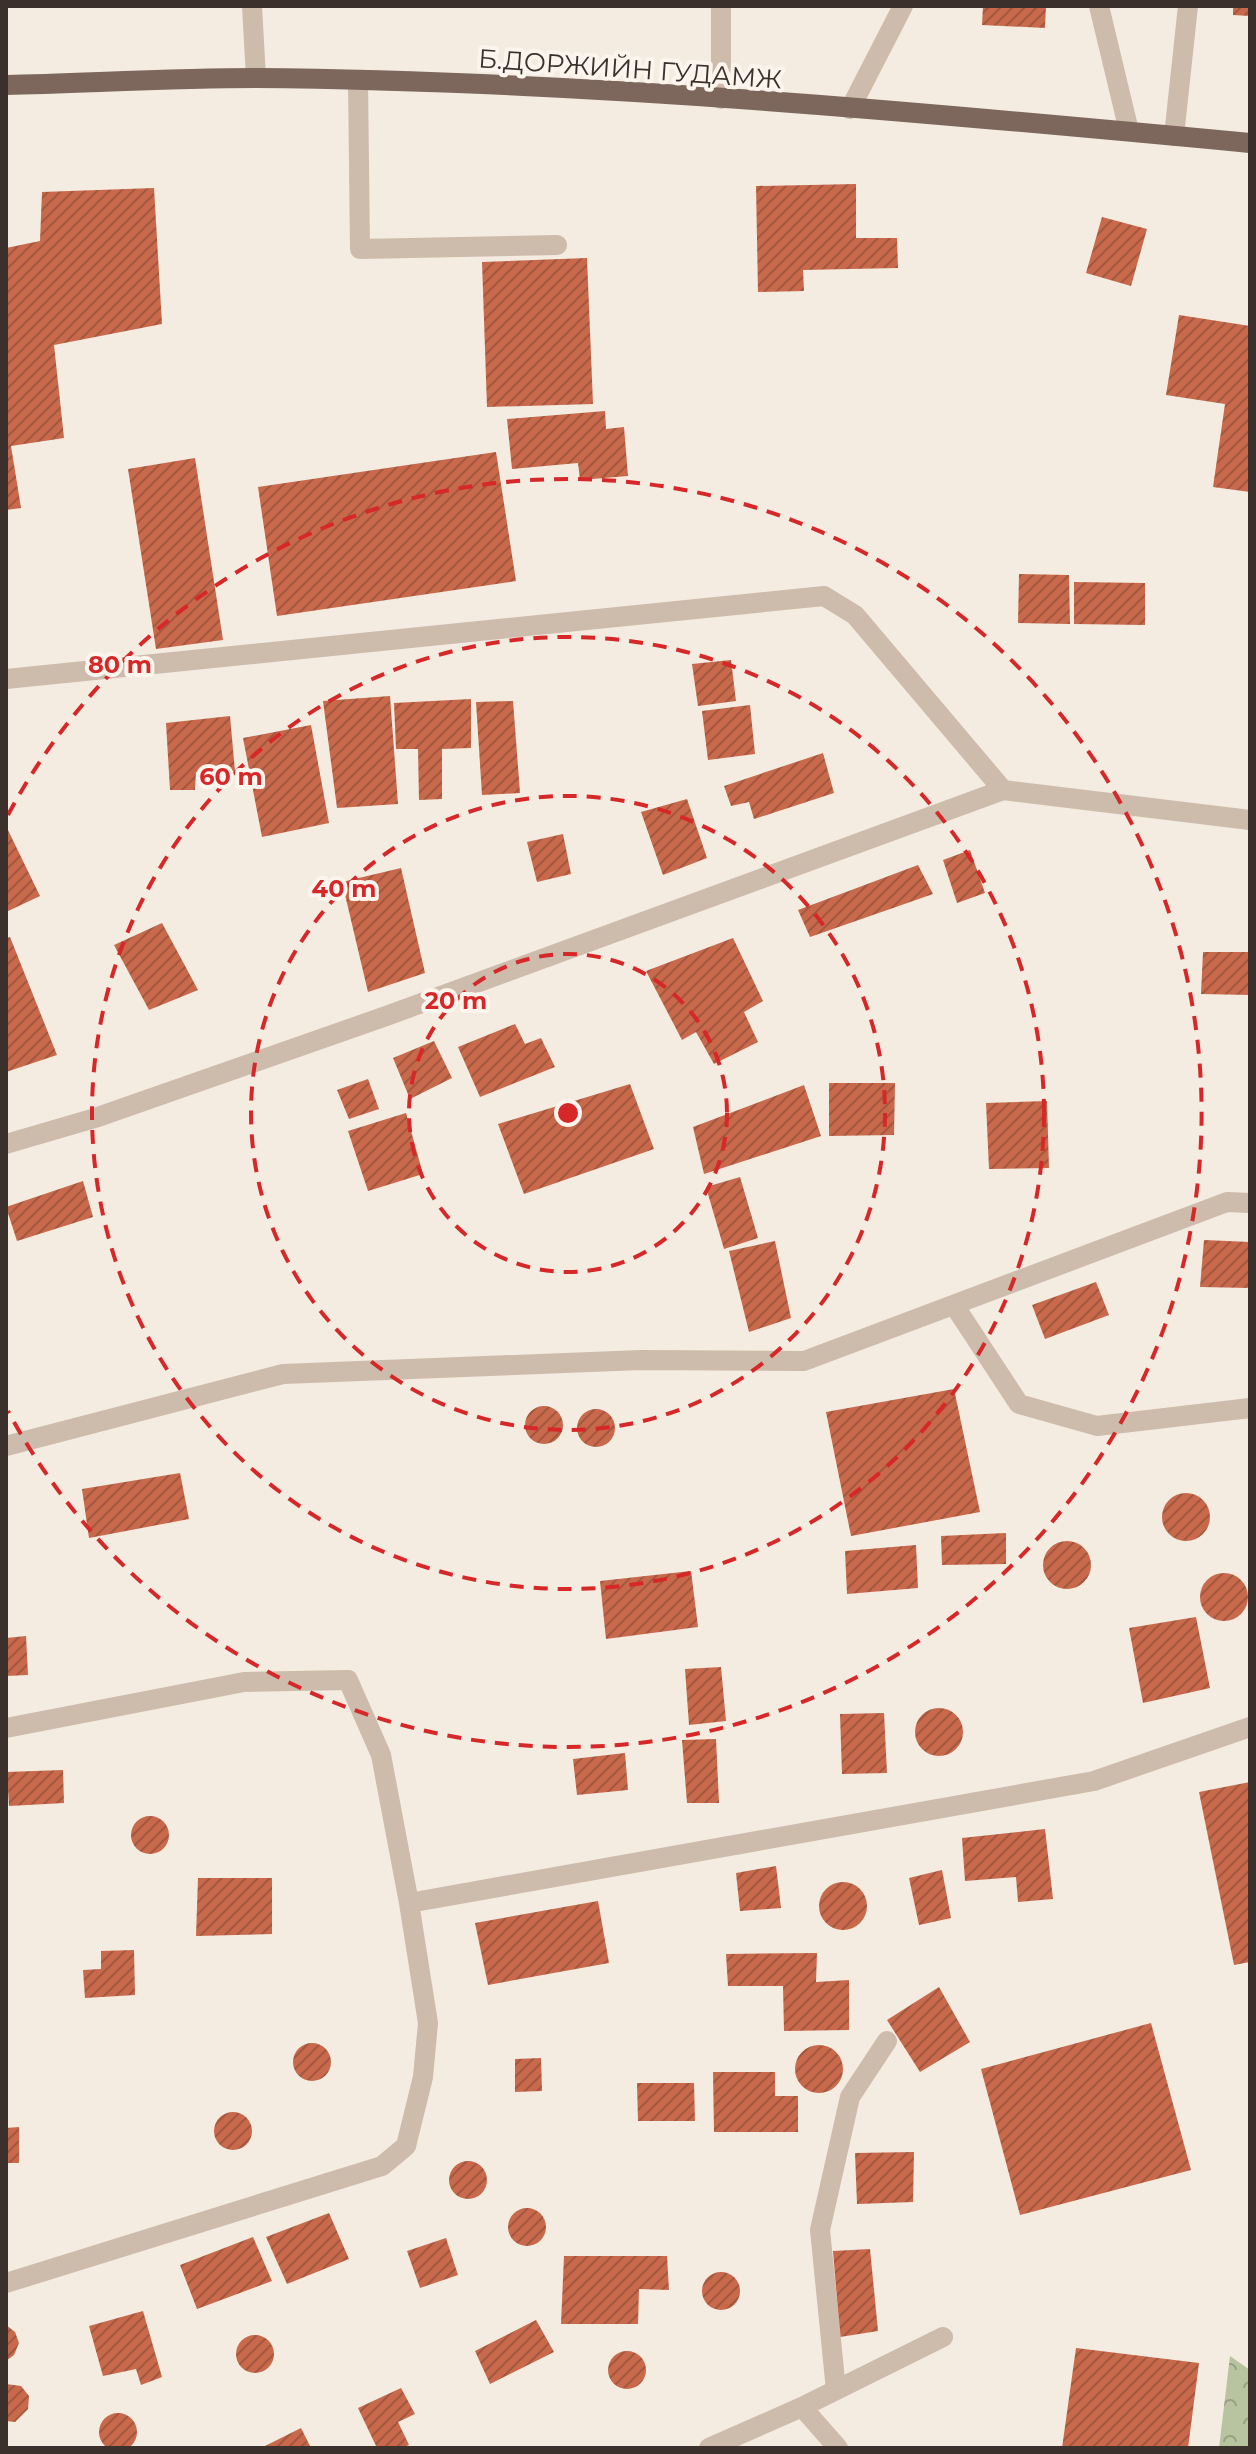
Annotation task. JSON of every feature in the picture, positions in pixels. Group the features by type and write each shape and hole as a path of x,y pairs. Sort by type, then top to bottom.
{"main road":[{"name":"Б.ДОРЖИЙН ГУДАМЖ","path":"6,85 256,78 570,89 1250,143"}],"street":[{"path":"252,6 256,78"},
{"path":"721,6 721,99"},
{"path":"850,109 903,6"},
{"path":"1099,6 1129,131"},
{"path":"1174,136 1188,6"},
{"path":"358,81 360,249 557,245"},
{"path":"6,679 824,596 855,615 1003,790"},
{"path":"6,1144 95,1118 389,1015 1003,790 1250,820"},
{"path":"6,1446 283,1374 641,1360 804,1361 1227,1202 1250,1203"},
{"path":"954,1305 1019,1404 1097,1426 1250,1408"},
{"path":"6,1728 244,1682 348,1680 381,1755 428,2023 423,2077 406,2146 382,2166 6,2283"},
{"path":"409,1903 1094,1781 1250,1727"},
{"path":"836,2390 820,2230 850,2097 887,2041"},
{"path":"709,2448 802,2407 943,2337"},
{"path":"802,2407 838,2448"}],"green space":[{"path":"1230,2356 1250,2370 1250,2448 1219,2448"}],"building":[{"path":"983,6 1046,6 1045,28 982,25"},
{"path":"1233,6 1250,6 1250,16 1233,15"},
{"path":"856,184 856,238 897,238 898,268 803,270 804,291 758,292 756,186"},
{"path":"154,188 162,324 54,345 64,438 11,446 21,508 6,510 6,248 40,241 42,192"},
{"path":"1102,217 1147,229 1131,286 1086,273"},
{"path":"587,258 593,404 487,407 482,262"},
{"path":"1179,315 1250,326 1250,492 1213,487 1225,404 1166,395"},
{"path":"605,411 606,429 624,427 628,476 580,480 578,463 512,469 507,419"},
{"path":"496,452 516,581 277,616 258,487"},
{"path":"195,458 223,640 156,649 128,469"},
{"path":"1019,574 1069,575 1070,624 1018,623"},
{"path":"1074,582 1145,583 1145,625 1074,624"},
{"path":"731,660 736,701 698,706 692,664"},
{"path":"390,696 398,804 337,808 323,701"},
{"path":"471,699 471,748 442,749 442,799 419,800 418,749 396,749 394,703"},
{"path":"513,701 520,793 482,795 476,702"},
{"path":"750,705 755,754 708,760 702,711"},
{"path":"230,716 235,771 196,772 195,790 170,790 166,723"},
{"path":"311,725 329,823 262,837 243,738"},
{"path":"823,753 834,793 754,819 749,802 731,806 724,786"},
{"path":"687,799 707,858 663,875 641,812"},
{"path":"6,826 40,896 6,912"},
{"path":"563,834 571,874 537,882 527,842"},
{"path":"970,850 985,893 957,903 943,860"},
{"path":"918,865 933,894 810,937 798,910"},
{"path":"401,868 425,973 368,992 342,882"},
{"path":"162,923 198,990 149,1010 114,945"},
{"path":"10,937 57,1055 6,1072 6,938"},
{"path":"733,938 763,1001 744,1012 758,1042 714,1064 696,1032 682,1040 646,971"},
{"path":"1203,952 1250,952 1250,995 1201,994"},
{"path":"515,1024 525,1044 541,1038 555,1067 480,1097 458,1047"},
{"path":"434,1041 452,1078 410,1099 393,1058"},
{"path":"368,1079 379,1109 349,1119 337,1090"},
{"path":"829,1083 895,1083 894,1135 829,1136"},
{"path":"630,1084 654,1149 524,1194 498,1124"},
{"path":"804,1085 821,1136 704,1174 693,1127"},
{"path":"1047,1101 1049,1168 989,1169 986,1103"},
{"path":"406,1113 423,1174 368,1191 348,1131"},
{"path":"740,1177 758,1238 724,1249 706,1187"},
{"path":"83,1181 93,1217 17,1241 6,1207"},
{"path":"1204,1240 1250,1242 1250,1288 1200,1287"},
{"path":"775,1241 791,1318 749,1332 729,1251"},
{"path":"1096,1282 1109,1315 1045,1339 1032,1305"},
{"path":"954,1389 980,1512 851,1536 826,1412"},
{"path":"544,1406 558,1411 563,1425 558,1439 544,1444 530,1439 525,1425 530,1411"},
{"path":"596,1409 610,1414 615,1428 610,1442 596,1447 582,1442 577,1428 582,1414"},
{"path":"180,1473 189,1519 89,1538 82,1489"},
{"path":"1186,1493 1195,1494 1203,1500 1209,1508 1209,1526 1203,1534 1195,1540 1186,1541 1177,1540 1169,1534 1163,1526 1162,1517 1163,1508 1169,1500 1177,1494"},
{"path":"1006,1533 1006,1564 942,1565 941,1536"},
{"path":"1067,1541 1076,1542 1084,1548 1090,1556 1090,1574 1084,1582 1076,1588 1067,1589 1058,1588 1050,1582 1044,1574 1043,1565 1044,1556 1050,1548 1058,1542"},
{"path":"916,1545 918,1588 847,1594 845,1551"},
{"path":"691,1571 698,1627 606,1639 600,1581"},
{"path":"1224,1573 1241,1580 1248,1597 1241,1614 1224,1621 1207,1614 1200,1597 1207,1580"},
{"path":"1196,1617 1210,1688 1143,1703 1129,1628"},
{"path":"26,1636 28,1675 6,1676 6,1638"},
{"path":"721,1667 726,1721 689,1725 685,1669"},
{"path":"939,1708 948,1709 956,1715 962,1723 962,1741 956,1749 948,1755 939,1756 930,1755 922,1749 916,1741 915,1732 916,1723 922,1715 930,1709"},
{"path":"884,1713 887,1773 842,1774 840,1714"},
{"path":"716,1739 719,1803 687,1803 682,1740"},
{"path":"625,1753 628,1790 577,1795 573,1759"},
{"path":"63,1770 64,1803 9,1806 7,1772"},
{"path":"1250,1782 1250,1962 1234,1965 1199,1792"},
{"path":"150,1816 164,1821 169,1835 164,1849 150,1854 136,1849 131,1835 136,1821"},
{"path":"1045,1829 1053,1899 1018,1902 1016,1877 965,1881 962,1838"},
{"path":"776,1866 781,1908 740,1911 736,1873"},
{"path":"942,1870 951,1918 919,1925 909,1878"},
{"path":"198,1878 272,1878 272,1934 196,1936"},
{"path":"843,1882 852,1883 860,1889 866,1897 866,1915 860,1923 852,1929 843,1930 834,1929 826,1923 820,1915 819,1906 820,1897 826,1889 834,1883"},
{"path":"598,1901 609,1963 488,1985 475,1923"},
{"path":"134,1950 135,1995 85,1998 83,1970 101,1969 101,1951"},
{"path":"817,1953 816,1982 849,1980 849,2030 784,2031 783,1986 728,1986 726,1954"},
{"path":"939,1987 970,2042 920,2072 887,2020"},
{"path":"1151,2023 1191,2170 1020,2215 981,2069"},
{"path":"312,2043 326,2048 331,2062 326,2076 312,2081 298,2076 293,2062 298,2048"},
{"path":"819,2045 836,2052 843,2069 836,2086 819,2093 802,2086 795,2069 802,2052"},
{"path":"541,2058 542,2091 515,2092 515,2059"},
{"path":"713,2072 775,2072 775,2096 798,2096 798,2132 714,2132"},
{"path":"637,2083 694,2083 695,2121 638,2121"},
{"path":"233,2112 247,2117 252,2131 247,2145 233,2150 219,2145 214,2131 219,2117"},
{"path":"19,2127 19,2163 6,2163 6,2128"},
{"path":"914,2152 913,2202 857,2204 855,2153"},
{"path":"468,2161 482,2166 487,2180 482,2194 468,2199 454,2194 449,2180 454,2166"},
{"path":"527,2208 541,2213 546,2227 541,2241 527,2246 513,2241 508,2227 513,2213"},
{"path":"329,2213 349,2259 287,2284 266,2237"},
{"path":"253,2237 272,2281 197,2309 180,2265"},
{"path":"446,2238 458,2275 420,2288 407,2251"},
{"path":"870,2249 878,2331 840,2337 833,2251"},
{"path":"564,2256 667,2256 669,2290 639,2289 638,2324 561,2324"},
{"path":"721,2272 735,2277 740,2291 735,2305 721,2310 707,2305 702,2291 707,2277"},
{"path":"143,2311 162,2377 141,2385 136,2369 103,2376 89,2326"},
{"path":"536,2320 554,2352 490,2384 475,2351"},
{"path":"6,2325 15,2332 19,2343 14,2355 6,2361"},
{"path":"255,2335 269,2340 274,2354 269,2368 255,2373 241,2368 236,2354 241,2340"},
{"path":"1076,2348 1199,2363 1188,2448 1062,2448"},
{"path":"627,2351 641,2356 646,2370 641,2384 627,2389 613,2384 608,2370 613,2356"},
{"path":"6,2384 21,2386 29,2396 28,2409 15,2422 6,2421"},
{"path":"401,2388 415,2414 398,2422 409,2445 377,2448 358,2408"},
{"path":"118,2413 131,2419 137,2432 131,2445 118,2451 105,2445 99,2432 105,2419"},
{"path":"301,2428 311,2448 261,2448"}]}
